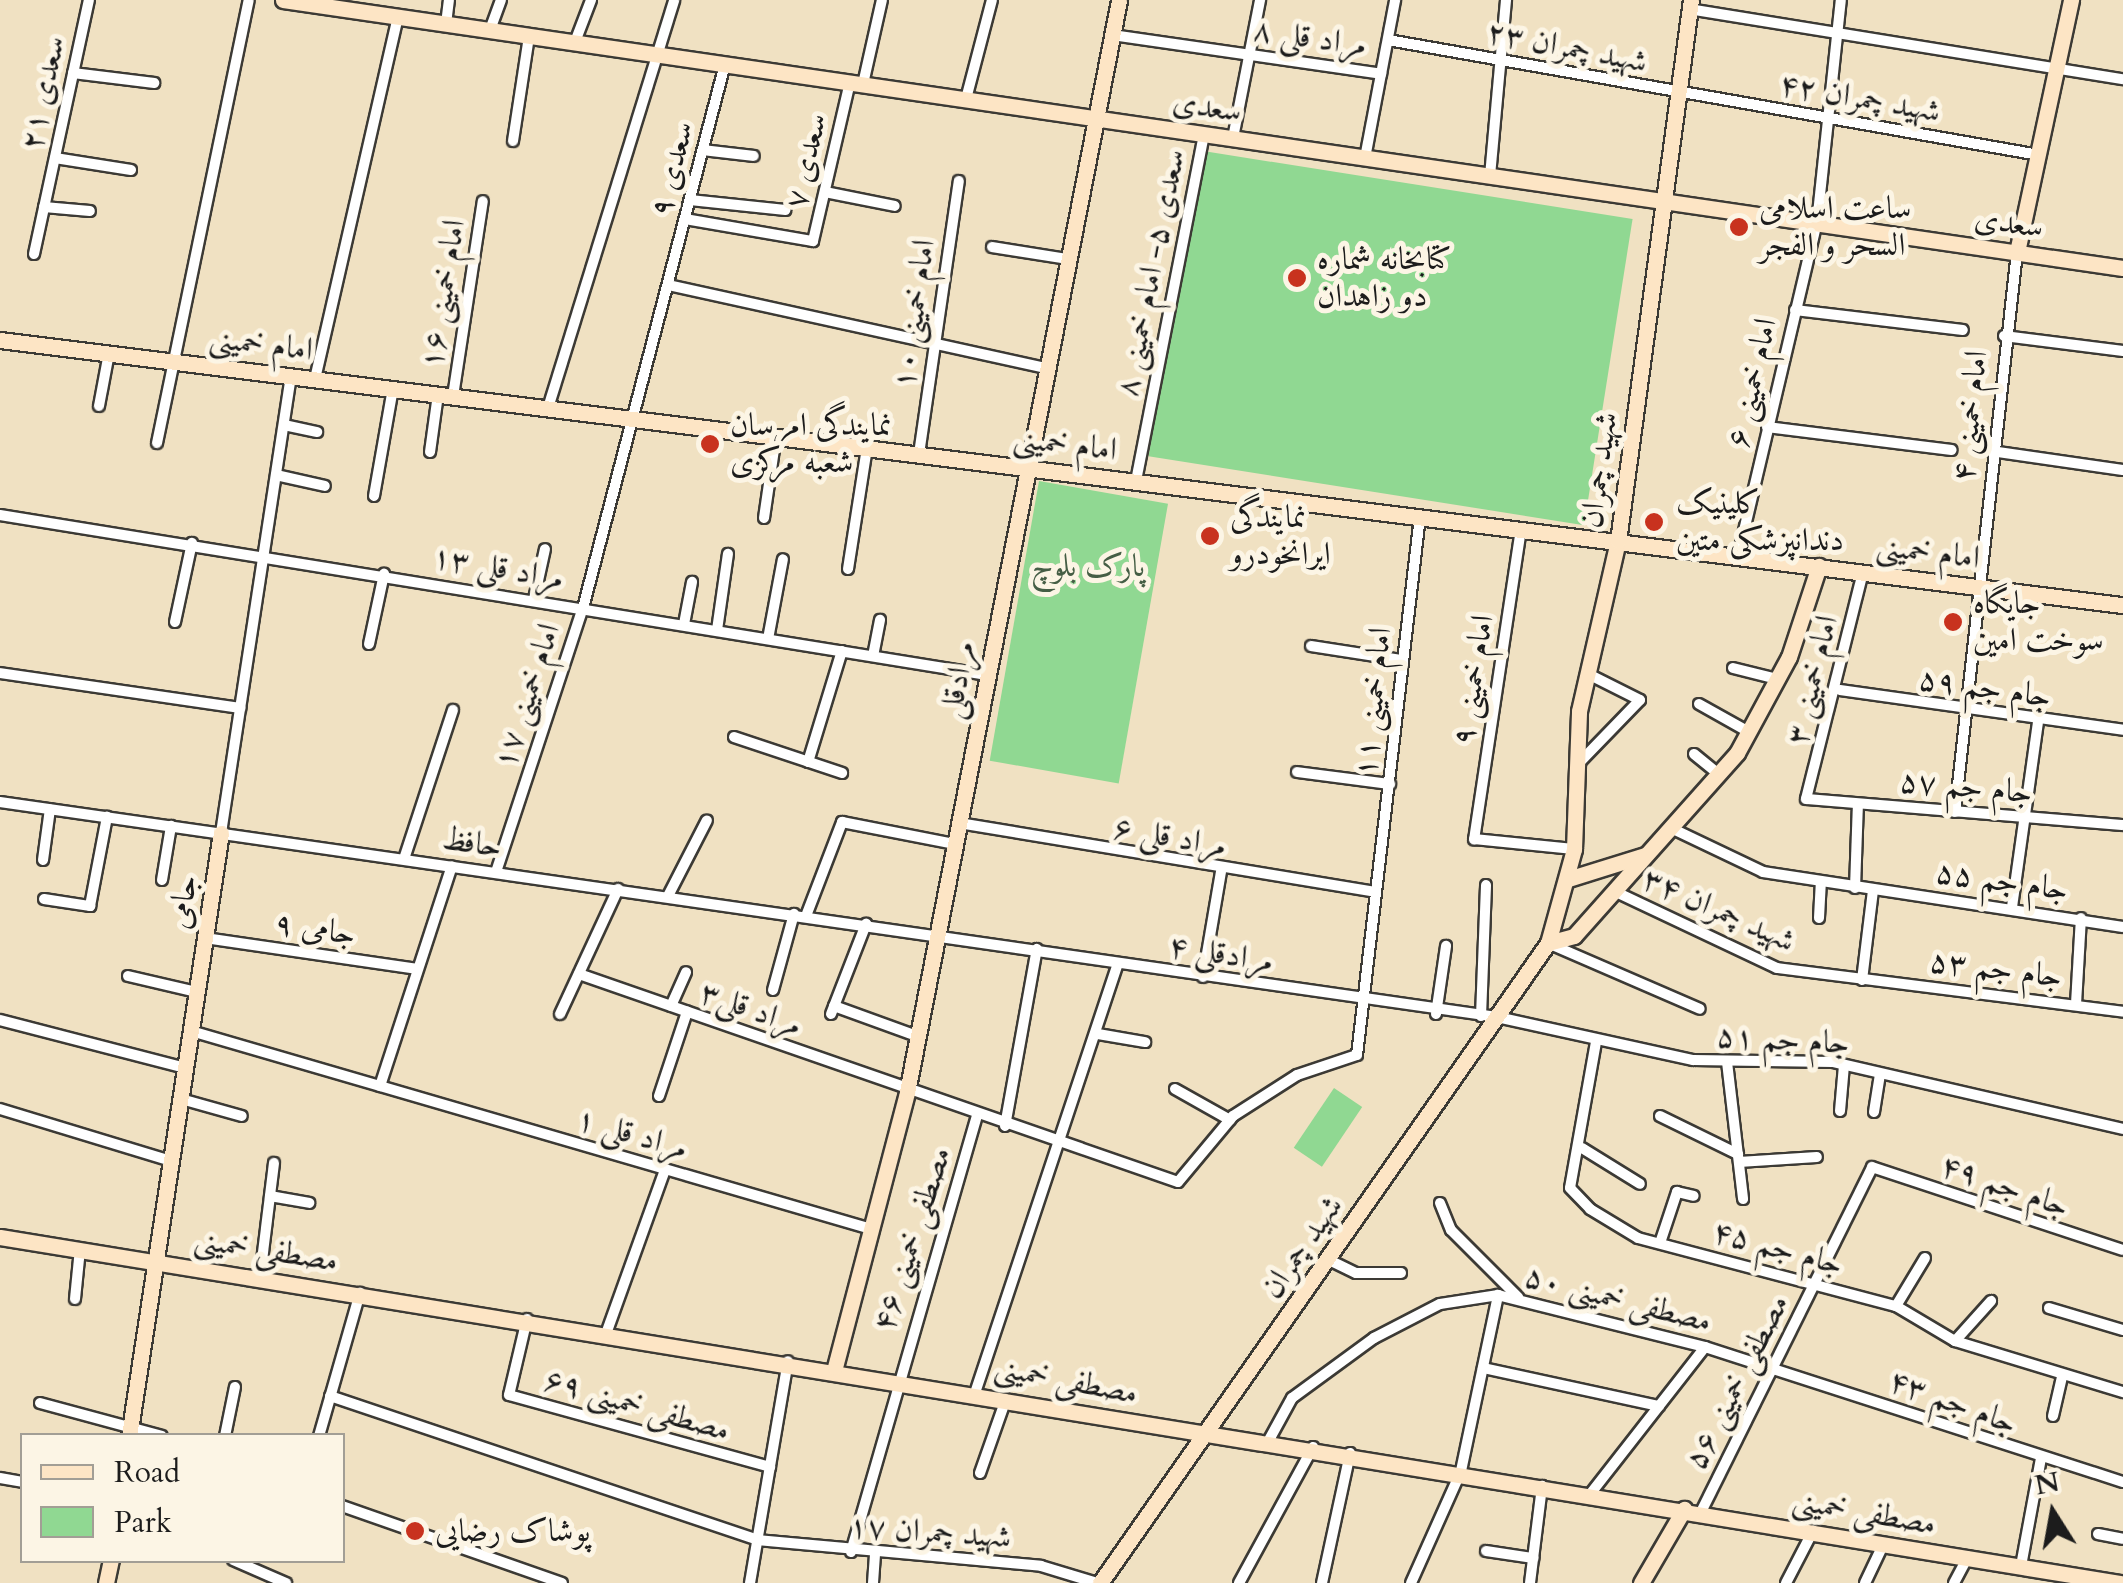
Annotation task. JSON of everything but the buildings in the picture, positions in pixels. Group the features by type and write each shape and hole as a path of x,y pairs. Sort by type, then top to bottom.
{"main road":[{"name":"سعدی","path":"283,0 347,5 446,24 2123,268"},
{"name":"مرادقلی","path":"835,1367 906,1092 1119,0"},
{"path":"2017,252 2033,154 2071,0"},
{"name":"شهید چمران","path":"1098,1583 1327,1259 1489,1017 1548,943 1574,849 1588,674 1618,541 1690,4"},
{"name":"امام خمینی","path":"0,340 2123,605"},
{"name":"شهید چمران","path":"1548,943 1574,936 1720,775 1777,680 1819,566"},
{"name":"جامی","path":"130,1429 221,833"},
{"path":"1568,879 1646,855"},
{"name":"مصطفی خمینی","path":"0,1236 895,1376 1204,1435 1314,1446 2120,1583"},
{"path":"1641,1583 1692,1510"}],"street":[{"name":"سعدی ۲۱","path":"34,254 88,0"},
{"path":"157,443 249,0"},
{"path":"446,24 450,0"},
{"path":"490,30 501,0"},
{"path":"575,42 591,0"},
{"path":"548,408 674,0"},
{"name":"سعدی ۷","path":"686,218 814,241 882,0"},
{"path":"966,100 992,0"},
{"path":"1233,138 1260,0"},
{"path":"1365,158 1396,0"},
{"path":"1490,176 1506,0"},
{"name":"امام خمینی ۶","path":"1738,556 1817,223 1841,0"},
{"path":"1690,4 1838,31 2056,62 2123,79"},
{"path":"315,379 398,16"},
{"name":"مراد قلی ۸","path":"1112,34 1381,74"},
{"path":"513,141 529,36"},
{"name":"شهید چمران ۲۳","path":"1388,40 1500,58 1678,95"},
{"name":"سعدی ۹","path":"635,419 724,64"},
{"path":"73,74 154,83"},
{"name":"شهید چمران ۴۲","path":"1678,95 1828,116 2033,154"},
{"name":"سعدی ۵- امام خمینی ۸","path":"1136,481 1204,134"},
{"path":"703,150 754,156"},
{"path":"55,158 131,170"},
{"name":"امام خمینی ۱۰","path":"919,454 959,181"},
{"path":"825,192 894,206"},
{"path":"690,200 786,210"},
{"name":"امام خمینی ۱۶","path":"430,452 446,395 483,201"},
{"path":"44,206 90,212"},
{"path":"992,247 1068,259"},
{"name":"امام خمینی ۴","path":"1955,812 1991,452 2017,252"},
{"path":"668,285 1047,368"},
{"path":"1795,310 1962,330"},
{"path":"2004,336 2123,351"},
{"path":"99,406 109,353"},
{"name":"جامی","path":"221,833 291,376"},
{"path":"374,496 392,388"},
{"name":"امام خمینی ۱۷","path":"496,872 582,608 635,419"},
{"path":"284,425 317,432"},
{"path":"1768,427 1952,450"},
{"path":"764,518 776,436"},
{"path":"848,568 868,448"},
{"path":"1991,452 2123,470"},
{"path":"276,475 324,486"},
{"name":"مراد قلی ۱۳","path":"0,515 264,554 987,675"},
{"name":"امام خمینی ۱۱","path":"1230,1120 1298,1075 1357,1055 1357,1001 1390,784 1420,516"},
{"name":"امام خمینی ۹","path":"1521,529 1474,839 1574,849"},
{"path":"175,622 192,543"},
{"path":"534,600 545,549"},
{"path":"717,630 728,554"},
{"path":"768,638 783,559"},
{"name":"امام خمینی ۳","path":"1806,799 1840,690 1863,572"},
{"path":"369,644 384,574"},
{"path":"684,624 692,582"},
{"path":"873,656 880,620"},
{"path":"1312,646 1401,660"},
{"path":"808,762 842,651"},
{"path":"1733,668 1777,680"},
{"path":"0,673 240,708"},
{"path":"1578,764 1640,700 1588,674"},
{"name":"جام جم ۵۹","path":"1840,690 1965,712 2123,730"},
{"path":"1699,704 1749,732"},
{"path":"404,859 453,710"},
{"path":"2012,907 2038,721"},
{"path":"734,737 842,773"},
{"path":"1694,754 1720,775"},
{"path":"1297,772 1390,784"},
{"name":"جام جم ۵۷","path":"1806,799 2123,825"},
{"name":"حافظ","path":"0,802 937,934"},
{"path":"1855,888 1858,804"},
{"path":"43,860 50,808"},
{"path":"44,899 90,906 107,816"},
{"path":"668,896 707,820"},
{"path":"773,990 800,915 842,822 954,844"},
{"name":"مراد قلی ۶","path":"958,823 1221,872 1374,892"},
{"path":"162,880 171,826"},
{"name":"جام جم ۵۵","path":"1673,830 1709,853 1820,883 2012,907 2123,927"},
{"path":"380,1086 452,866"},
{"path":"1203,977 1221,872"},
{"path":"1819,918 1820,883"},
{"path":"1486,885 1489,1017"},
{"path":"560,1014 618,889"},
{"path":"1862,980 1873,890"},
{"name":"شهید چمران ۳۴","path":"1616,892 1777,968 1862,980"},
{"path":"2076,1004 2081,918"},
{"path":"866,924 833,1010 917,1036"},
{"name":"مرادقلی ۴","path":"937,934 1436,1014 1489,1017"},
{"name":"جامی ۹","path":"205,938 418,969"},
{"path":"1548,943 1700,1009"},
{"path":"1436,1014 1446,946"},
{"path":"1005,1126 1036,949"},
{"path":"976,1390 1098,1034 1118,963"},
{"path":"671,1006 686,972"},
{"name":"مراد قلی۳","path":"579,974 1155,1179 1178,1182 1230,1120"},
{"path":"128,976 197,992"},
{"name":"جام جم ۵۳","path":"1862,980 2123,1012"},
{"path":"659,1096 687,1012"},
{"name":"جام جم ۵۱","path":"1489,1017 1596,1042 1727,1062 1844,1065 2123,1129"},
{"path":"0,1020 186,1068"},
{"name":"مراد قلی ۱","path":"191,1031 871,1229"},
{"path":"1098,1034 1146,1042"},
{"name":"جام جم ۴۵","path":"1596,1042 1582,1148 1570,1188 1590,1210 1660,1243 1896,1306 1954,1341 2062,1378 2123,1392"},
{"path":"1727,1062 1743,1199"},
{"path":"1840,1111 1844,1065"},
{"path":"1874,1112 1880,1075"},
{"path":"1175,1089 1230,1120"},
{"path":"181,1099 242,1116"},
{"path":"0,1110 171,1161"},
{"name":"مصطفی خمینی ۴۶","path":"851,1552 895,1376 977,1116"},
{"path":"1660,1116 1738,1158 1817,1157"},
{"path":"1582,1148 1640,1184"},
{"path":"260,1277 274,1163"},
{"name":"جام جم ۴۹","path":"1872,1168 2123,1250"},
{"name":"مصطفی خمینی ۵۶","path":"1692,1510 1767,1365 1816,1282 1872,1168"},
{"path":"607,1330 665,1170"},
{"path":"1660,1243 1678,1192 1694,1196"},
{"path":"270,1196 309,1203"},
{"path":"1440,1202 1451,1230 1519,1298"},
{"path":"75,1299 80,1249"},
{"path":"1896,1306 1925,1258"},
{"path":"1327,1259 1356,1273 1401,1272"},
{"path":"320,1433 360,1293"},
{"path":"1412,1583 1460,1471 1498,1295"},
{"name":"مصطفی خمینی ۵۰","path":"1269,1440 1292,1398 1374,1338 1440,1304 1498,1295 1767,1365"},
{"path":"1954,1341 1991,1302"},
{"path":"2049,1308 2123,1330"},
{"name":"مصطفی خمینی ۶۹","path":"527,1319 509,1395 770,1467"},
{"path":"1591,1493 1705,1347"},
{"path":"750,1583 788,1360"},
{"name":"جام جم ۴۳","path":"1767,1365 2123,1482"},
{"path":"1483,1368 1659,1406"},
{"path":"2052,1416 2062,1378"},
{"path":"226,1433 235,1387"},
{"path":"980,1473 1008,1395"},
{"name":"شهید چمران ۱۷","path":"330,1396 757,1540 851,1552 1041,1566 1098,1583"},
{"path":"40,1403 130,1429"},
{"path":"1240,1583 1314,1446"},
{"path":"1322,1583 1351,1452"},
{"path":"2021,1566 2041,1458"},
{"path":"1530,1583 1542,1485"},
{"path":"345,1507 562,1583"},
{"path":"1786,1583 1813,1531"},
{"path":"2098,1534 2123,1539"},
{"path":"1865,1583 1884,1543"},
{"path":"1486,1551 1533,1558"},
{"path":"873,1583 875,1554"},
{"path":"1954,1583 1968,1557"},
{"path":"241,1563 286,1583"}],"green space":[{"path":"1197,150 1633,219 1584,525 1149,456"},
{"name":"پارک بلوچ","path":"1039,481 1168,504 1119,783 990,761"},
{"path":"1334,1088 1362,1107 1322,1167 1294,1148"}],"place":[{"name":"ساعت اسلامی السحر و الفجر","path":"1739,227"},
{"name":"کتابخانه شماره دو زاهدان","path":"1297,278"},
{"name":"نمایندگی امرسان شعبه مرکزی","path":"710,444"},
{"name":"کلینیک دندانپزشکی متین","path":"1654,522"},
{"name":"نمایندگی ایرانخودرو","path":"1210,536"},
{"name":"جایگاه سوخت امین","path":"1953,622"},
{"name":"پوشاک رضایی","path":"415,1531"}]}
